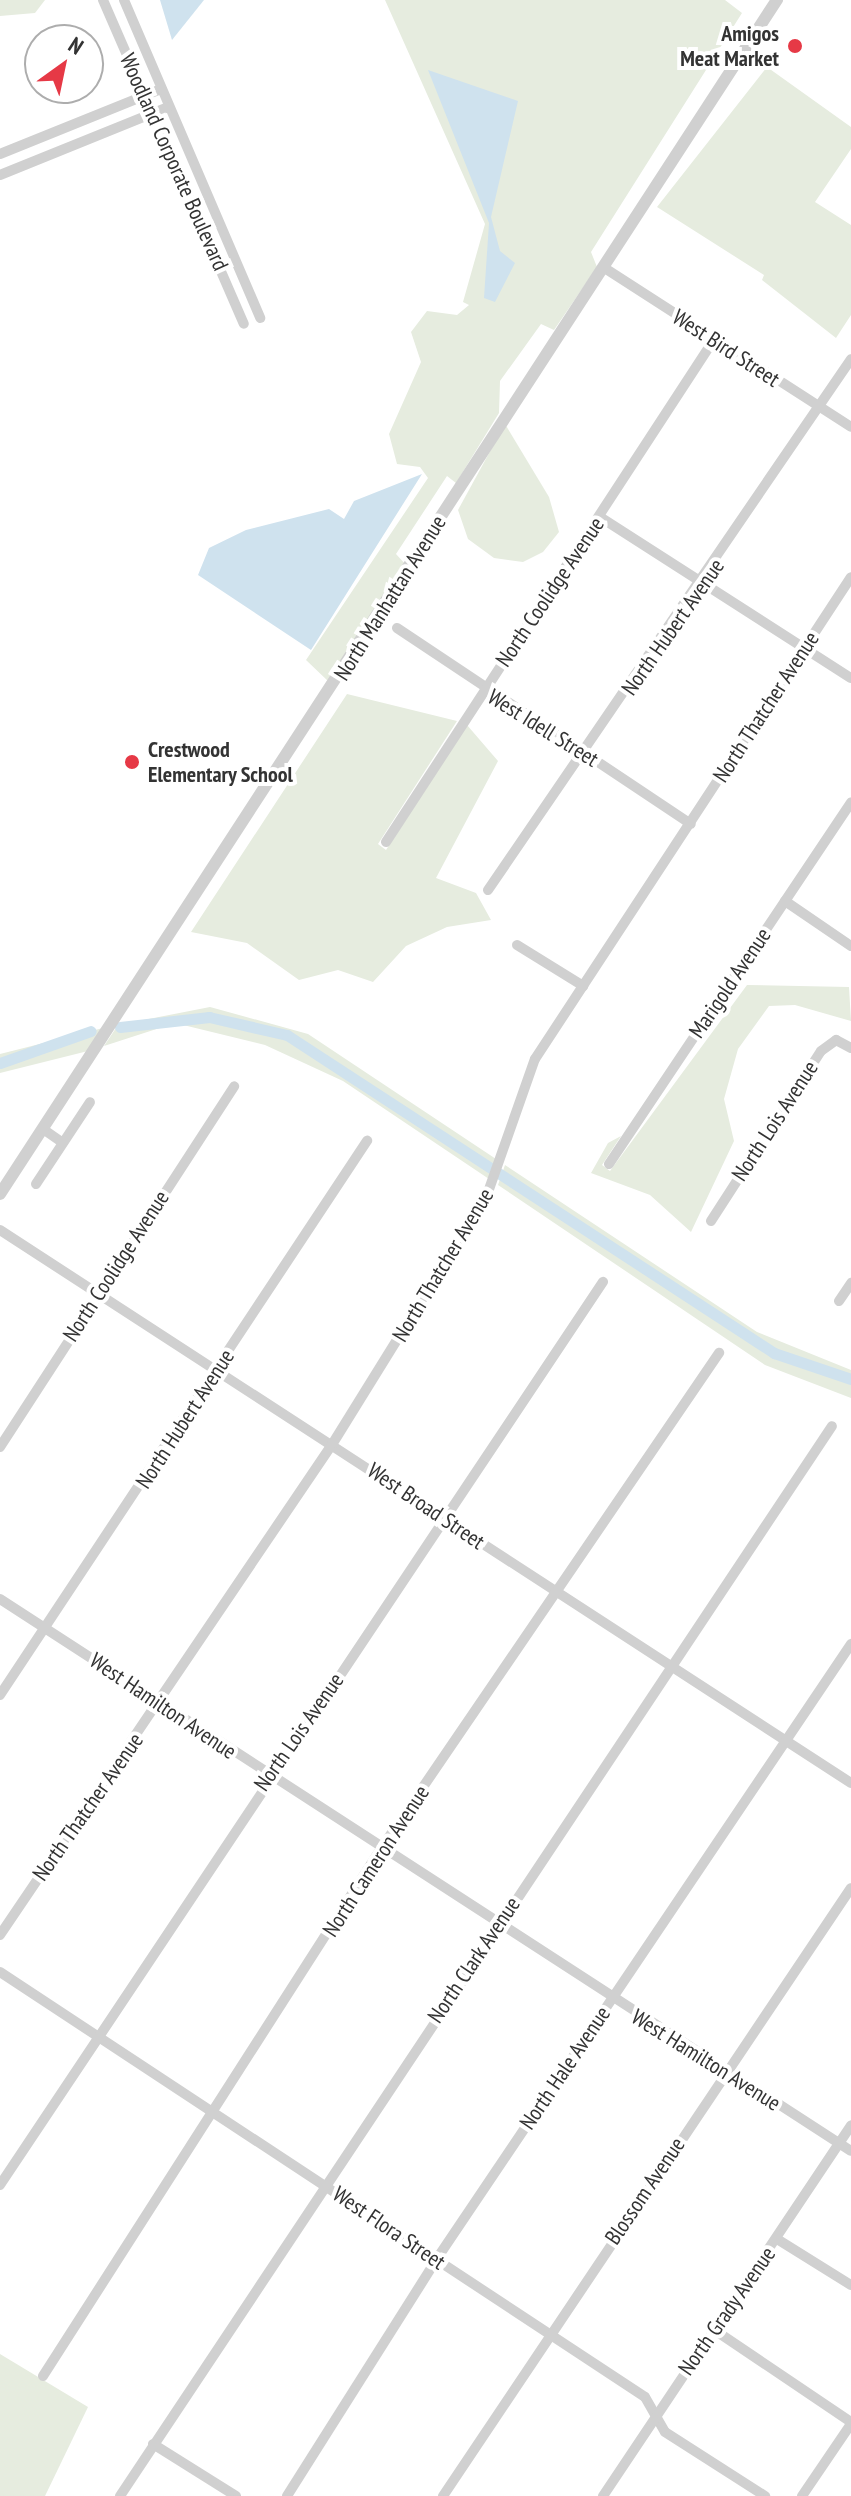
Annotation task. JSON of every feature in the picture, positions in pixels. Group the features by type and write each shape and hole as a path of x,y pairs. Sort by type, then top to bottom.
{"street":[{"name":"Woodland Corporate Boulevard","path":"103,0 244,324"},
{"name":"Woodland Corporate Boulevard","path":"124,0 260,318"},
{"name":"North Manhattan Avenue","path":"0,1194 777,0"},
{"path":"0,154 161,89"},
{"path":"0,175 168,107"},
{"name":"West Bird Street","path":"603,267 713,341 851,427"},
{"name":"North Coolidge Avenue","path":"386,842 713,341"},
{"name":"North Hubert Avenue","path":"488,890 706,581 851,359"},
{"path":"600,517 706,581 851,678"},
{"name":"North Thatcher Avenue","path":"0,1935 333,1443 496,1175 528,1072 851,577"},
{"name":"West Idell Street","path":"397,628 483,691 585,753 691,824"},
{"name":"Marigold Avenue","path":"609,1164 851,802"},
{"path":"785,901 851,946"},
{"path":"517,945 583,986"},
{"name":"North Lois Avenue","path":"711,1221 821,1051 836,1040 851,1048"},
{"name":"North Coolidge Avenue","path":"0,1447 234,1086"},
{"path":"36,1184 90,1102"},
{"path":"43,1129 63,1143"},
{"name":"North Hubert Avenue","path":"0,1695 367,1141"},
{"name":"West Broad Street","path":"0,1230 333,1443 670,1668 791,1742 851,1783"},
{"name":"North Lois Avenue","path":"0,2185 268,1776 446,1519 603,1282"},
{"path":"839,1301 851,1283"},
{"name":"North Cameron Avenue","path":"43,2376 217,2113 380,1850 719,1353"},
{"name":"North Clark Avenue","path":"120,2496 324,2184 832,1426"},
{"name":"West Hamilton Avenue","path":"0,1599 724,2074 851,2151"},
{"name":"North Hale Avenue","path":"287,2496 436,2260 611,2000 791,1742 851,1644"},
{"name":"Blossom Avenue","path":"443,2496 851,1888"},
{"name":"West Flora Street","path":"0,1972 645,2397 665,2432 765,2496"},
{"name":"North Grady Avenue","path":"603,2496 851,2125"},
{"path":"777,2239 851,2285"},
{"path":"713,2329 851,2423 802,2496"},
{"path":"153,2444 236,2496"}],"shaded area":[{"path":"0,0 45,0 35,13 0,16"},
{"path":"385,0 725,0 742,13 591,252 597,267 554,330 541,324 500,381 499,413 456,483 447,476 396,554 406,565 329,682 306,660 428,478 420,467 397,464 389,434 421,362 411,332 427,311 457,315 469,305 463,302 485,224"},
{"path":"767,67 851,127 851,149 815,202 851,225 851,315 836,338 762,280 764,275 657,207"},
{"path":"505,424 549,497 559,532 543,552 523,562 494,558 468,539 458,510"},
{"path":"347,694 457,721 378,844 386,850 467,725 498,761 436,878 476,893 491,920 447,927 406,946 373,982 338,970 299,980 247,943 191,932"},
{"path":"747,985 849,987 851,1021 795,1005 769,1006 738,1049 724,1099 734,1141 691,1232 650,1195 591,1173 608,1143 621,1136 602,1165 610,1171"},
{"path":"210,1007 308,1034 496,1159 489,1179 343,1081 265,1045 175,1023 104,1046 118,1025"},
{"path":"103,1028 88,1051 0,1073 0,1054"},
{"path":"505,1165 757,1332 851,1370 851,1398 765,1365 498,1185"},
{"path":"0,2354 88,2407 45,2496 0,2496"}],"water":[{"path":"160,0 204,0 172,40"},
{"path":"428,70 518,101 491,217 500,251 515,263 495,302 484,298 489,223"},
{"path":"422,474 311,650 198,575 209,548 246,530 329,509 344,519 354,501"}],"waterway":[{"path":"120,1027 209,1017 287,1035 774,1353 851,1379"},
{"path":"0,1063 91,1031"}],"place":[{"name":"Amigos Meat Market","path":"795,46"},
{"name":"Crestwood Elementary School","path":"132,762"}]}
